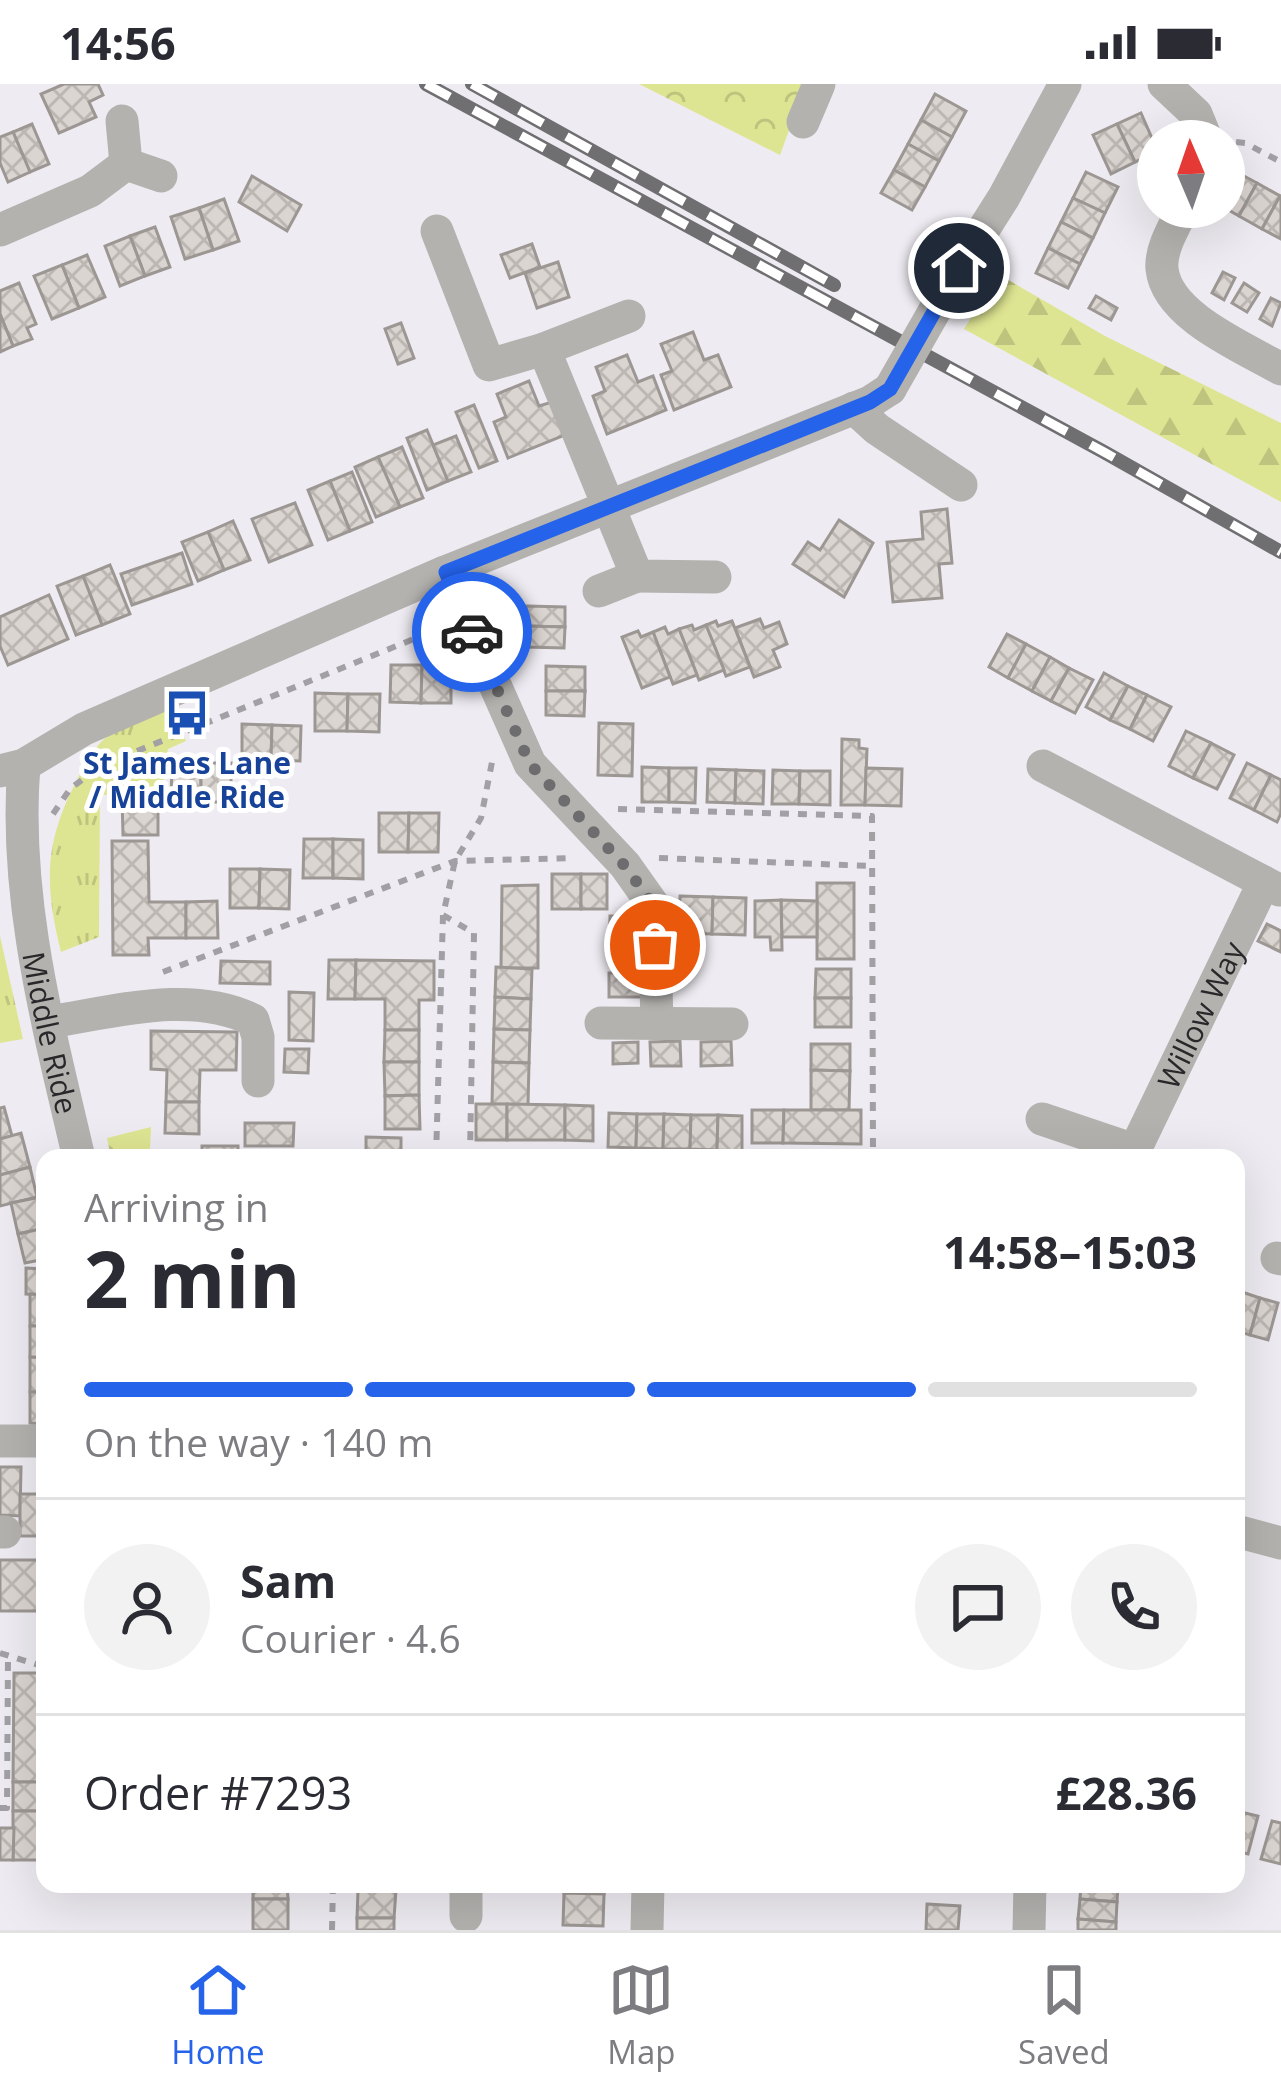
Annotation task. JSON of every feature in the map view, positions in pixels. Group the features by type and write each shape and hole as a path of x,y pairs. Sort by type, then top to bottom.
{"street":[{"path":"803,122 819,84"},
{"path":"12,768 84,729 446,572 854,408 890,389 1065,84"},
{"path":"1165,84 1198,120"},
{"path":"122,121 126,164"},
{"path":"126,164 161,176"},
{"path":"0,230 90,191 126,164"},
{"path":"1173,228 1161,266 1171,298 1192,316 1281,369"},
{"path":"437,231 489,365 629,316"},
{"path":"544,349 637,576"},
{"path":"854,408 877,429 962,485"},
{"path":"446,572 530,764 617,857 654,906 657,1024"},
{"path":"599,591 637,576 715,577"},
{"name":"Willow Way","path":"1043,766 1273,887 1135,1149"},
{"name":"Middle Ride","path":"12,768 25,899 78,1149"},
{"path":"49,1022 202,1004 232,1009 253,1020 258,1037 257,1082"},
{"path":"601,1023 732,1024"},
{"name":"Willow Way","path":"1042,1119 1119,1149"},
{"path":"0,1441 36,1441"},
{"path":"1245,1533 1281,1543"},
{"path":"647,1930 648,1893"},
{"path":"1029,1930 1030,1893"}],"path":[{"path":"1245,143 1281,162"},
{"path":"19,826 50,820 70,789 100,766 465,617"},
{"path":"436,1149 443,915 454,861 481,818 490,763 512,722"},
{"path":"571,807 872,816 874,1149"},
{"path":"157,975 454,861 617,857 871,866"},
{"path":"443,915 474,933 470,1149"},
{"path":"0,1808 7,1808 4,1654 36,1663"},
{"path":"332,1930 333,1893"}],"green space":[{"path":"639,84 806,84 780,155"},
{"path":"998,274 1105,336 1281,423 1281,502 964,329"},
{"path":"173,707 186,741 168,749 162,794 100,795 99,937 61,952 50,864 67,801 88,759 106,737"},
{"path":"0,936 23,1039 0,1043"},
{"path":"151,1127 150,1149 109,1149 107,1138"}],"building":[{"path":"64,84 98,84 103,95 89,102 96,117 59,133 41,94"},
{"path":"935,94 966,111 952,137 921,120"},
{"path":"1141,113 1144,120 1137,120 1137,161 1135,162 1117,124"},
{"path":"921,120 952,137 939,161 908,144"},
{"path":"32,124 49,164 30,172 13,132"},
{"path":"1117,124 1135,162 1111,174 1093,135"},
{"path":"13,132 30,172 8,182 0,163 0,137"},
{"path":"908,144 939,161 925,187 894,170"},
{"path":"894,170 925,187 912,210 881,193"},
{"path":"1086,172 1118,187 1105,213 1073,198"},
{"path":"252,176 301,205 287,231 239,202"},
{"path":"1245,176 1257,183 1245,205"},
{"path":"1257,183 1280,196 1262,229 1245,219 1245,205"},
{"path":"1281,197 1281,239 1262,229"},
{"path":"1073,198 1105,213 1093,238 1061,222"},
{"path":"224,199 239,241 213,250 199,208"},
{"path":"199,208 213,250 185,259 171,217"},
{"path":"1061,222 1093,238 1080,264 1048,248"},
{"path":"155,227 170,267 145,276 130,236"},
{"path":"130,236 145,276 120,286 105,246"},
{"path":"532,244 540,267 510,278 501,255"},
{"path":"1048,248 1080,264 1068,288 1036,273"},
{"path":"87,255 105,297 79,308 62,265"},
{"path":"558,262 569,297 537,308 525,273"},
{"path":"62,265 79,308 52,319 34,276"},
{"path":"1223,272 1235,278 1224,300 1212,293"},
{"path":"19,283 36,324 27,328 32,339 13,346 0,314 0,291"},
{"path":"1244,283 1259,293 1247,312 1232,303"},
{"path":"1096,296 1117,308 1111,320 1089,308"},
{"path":"1271,298 1281,303 1272,326 1260,319"},
{"path":"0,314 13,346 0,352"},
{"path":"401,323 414,358 398,364 385,329"},
{"path":"693,332 704,360 718,355 731,387 674,410 661,375 672,371 661,344"},
{"path":"627,355 638,382 653,376 666,410 607,434 593,396 605,391 596,367"},
{"path":"529,381 539,406 552,402 565,435 508,458 494,422 506,417 497,394"},
{"path":"474,405 497,461 479,468 456,412"},
{"path":"427,430 448,481 427,490 407,438"},
{"path":"456,436 471,472 448,481 433,445"},
{"path":"402,447 423,498 400,507 378,457"},
{"path":"378,457 400,507 376,517 355,467"},
{"path":"352,472 372,522 350,531 330,481"},
{"path":"330,481 350,531 328,540 308,490"},
{"path":"295,503 312,545 269,562 252,519"},
{"path":"947,509 952,563 939,564 942,598 893,602 887,542 923,539 921,512"},
{"path":"839,520 873,543 844,597 793,564 808,542 820,550"},
{"path":"233,521 250,560 224,570 208,532"},
{"path":"208,532 224,570 198,581 182,542"},
{"path":"182,553 192,584 132,605 121,574"},
{"path":"110,565 130,614 102,625 83,576"},
{"path":"83,576 102,625 76,635 57,586"},
{"path":"49,595 68,639 8,665 0,646 0,617"},
{"path":"527,606 565,607 565,627 526,626"},
{"path":"760,619 764,628 779,622 787,644 773,650 780,667 754,677 735,628"},
{"path":"716,621 718,626 732,621 750,667 726,676 706,625"},
{"path":"692,625 694,630 706,625 724,670 699,680 679,629"},
{"path":"526,626 565,627 564,648 525,647"},
{"path":"665,627 668,634 679,629 697,675 673,684 653,632"},
{"path":"638,631 641,637 653,632 670,677 642,688 622,637"},
{"path":"1007,634 1026,644 1008,678 989,667"},
{"path":"1026,644 1050,657 1032,691 1008,678"},
{"path":"1050,657 1069,668 1051,701 1032,691"},
{"path":"391,665 422,665 421,703 390,702"},
{"path":"422,665 451,665 451,703 421,703"},
{"path":"546,666 585,667 585,691 546,691"},
{"path":"1069,668 1093,680 1075,713 1051,701"},
{"path":"1104,673 1128,686 1110,720 1086,707"},
{"path":"1128,686 1147,695 1130,729 1110,720"},
{"path":"546,691 585,691 584,716 546,715"},
{"path":"315,693 348,694 347,731 315,731"},
{"path":"348,694 380,694 379,732 347,731"},
{"path":"1147,695 1171,707 1153,741 1130,729"},
{"path":"599,723 633,724 632,776 598,775"},
{"path":"242,724 272,725 271,760 242,760"},
{"path":"272,725 301,726 300,761 271,760"},
{"path":"1186,731 1211,743 1193,778 1169,766"},
{"path":"842,739 859,740 859,748 867,749 865,805 841,805"},
{"path":"1211,743 1234,755 1217,789 1193,778"},
{"path":"172,762 201,763 201,802 171,801"},
{"path":"201,763 231,763 231,802 201,802"},
{"path":"1247,763 1271,775 1254,810 1230,798"},
{"path":"642,767 669,768 669,802 642,802"},
{"path":"669,768 696,768 695,803 669,802"},
{"path":"866,768 902,769 901,806 865,805"},
{"path":"708,769 736,770 735,803 707,802"},
{"path":"736,770 764,771 763,804 735,803"},
{"path":"773,770 800,771 799,804 772,804"},
{"path":"800,771 830,771 830,805 799,804"},
{"path":"1271,775 1281,780 1277,822 1254,810"},
{"path":"122,798 158,798 158,835 123,835"},
{"path":"379,813 409,813 408,852 379,852"},
{"path":"409,813 439,813 438,852 408,852"},
{"path":"304,839 333,839 333,878 303,878"},
{"path":"333,839 363,840 363,879 333,878"},
{"path":"112,841 148,841 149,902 186,902 186,938 148,938 149,955 113,955"},
{"path":"230,869 260,869 259,908 230,908"},
{"path":"260,869 290,870 289,909 259,908"},
{"path":"552,874 581,874 581,909 552,909"},
{"path":"581,874 607,874 607,909 581,909"},
{"path":"817,883 854,883 854,959 817,959"},
{"path":"538,885 538,968 501,968 502,886"},
{"path":"680,896 713,897 712,934 679,933"},
{"path":"713,897 746,898 745,935 712,934"},
{"path":"781,900 817,901 817,937 782,937"},
{"path":"781,900 782,950 771,950 770,937 755,937 755,901"},
{"path":"217,901 218,938 186,938 186,902"},
{"path":"610,916 633,916 633,962 609,962"},
{"path":"1267,924 1281,931 1281,952 1258,941"},
{"path":"329,960 356,960 355,999 328,999"},
{"path":"356,960 434,961 434,1000 419,1000 419,1030 385,1030 385,999 355,999"},
{"path":"221,961 270,962 270,984 220,983"},
{"path":"496,967 532,969 531,999 495,997"},
{"path":"816,969 851,969 851,998 815,998"},
{"path":"609,973 646,973 646,997 609,997"},
{"path":"289,992 314,993 313,1041 289,1040"},
{"path":"495,997 531,999 530,1030 494,1029"},
{"path":"815,998 851,998 851,1027 815,1027"},
{"path":"494,1029 530,1030 529,1063 493,1062"},
{"path":"385,1030 419,1030 419,1062 384,1062"},
{"path":"151,1031 237,1032 236,1070 200,1070 199,1102 166,1102 167,1070 151,1069"},
{"path":"680,1041 681,1066 651,1066 650,1042"},
{"path":"731,1041 732,1065 701,1066 701,1042"},
{"path":"638,1042 638,1063 613,1064 613,1043"},
{"path":"811,1044 850,1044 850,1071 811,1070"},
{"path":"285,1049 309,1049 308,1073 284,1072"},
{"path":"384,1062 419,1062 419,1095 385,1096"},
{"path":"493,1062 529,1063 528,1105 492,1104"},
{"path":"811,1070 850,1071 849,1110 811,1110"},
{"path":"419,1095 420,1129 385,1129 385,1096"},
{"path":"166,1102 199,1102 199,1134 165,1133"},
{"path":"476,1104 507,1104 507,1140 476,1140"},
{"path":"507,1104 565,1105 565,1140 507,1140"},
{"path":"565,1105 593,1106 593,1141 565,1140"},
{"path":"4,1107 12,1136 0,1139 0,1108"},
{"path":"752,1110 784,1110 783,1143 752,1143"},
{"path":"784,1110 861,1110 861,1144 783,1143"},
{"path":"609,1113 637,1114 636,1148 608,1147"},
{"path":"637,1114 664,1114 663,1149 636,1148"},
{"path":"664,1114 691,1115 690,1149 663,1149"},
{"path":"691,1115 718,1115 717,1149 690,1149"},
{"path":"718,1115 742,1116 742,1149 717,1149"},
{"path":"245,1123 294,1123 293,1146 245,1146"},
{"path":"21,1133 30,1167 0,1175 0,1139"},
{"path":"366,1137 401,1138 401,1149 366,1149"},
{"path":"202,1146 238,1146 238,1149"},
{"path":"30,1167 36,1197 0,1206 0,1175"},
{"path":"36,1198 36,1230 18,1234 11,1203"},
{"path":"36,1230 36,1261 25,1263 18,1234"},
{"path":"26,1268 36,1269 36,1295 26,1294"},
{"path":"1245,1293 1260,1298 1250,1335 1245,1334"},
{"path":"30,1294 36,1294 36,1326 30,1326"},
{"path":"1260,1298 1278,1303 1268,1340 1250,1335"},
{"path":"30,1326 36,1326 36,1357 30,1357"},
{"path":"30,1357 36,1357 36,1392 30,1392"},
{"path":"30,1392 36,1392 36,1423 30,1423"},
{"path":"0,1467 21,1467 20,1516 0,1515"},
{"path":"20,1494 36,1494 36,1536 20,1536"},
{"path":"0,1560 36,1560 36,1611 0,1611"},
{"path":"14,1673 36,1673 36,1782 13,1782"},
{"path":"13,1782 36,1782 36,1811 13,1811"},
{"path":"13,1811 36,1811 36,1860 13,1860"},
{"path":"1245,1813 1258,1816 1245,1853"},
{"path":"1272,1821 1281,1823 1281,1864 1261,1859"},
{"path":"0,1828 14,1828 13,1860 0,1860"},
{"path":"253,1893 288,1893 288,1899 253,1899"},
{"path":"358,1893 396,1893 394,1918 357,1918"},
{"path":"564,1893 604,1894 603,1926 563,1925"},
{"path":"1080,1893 1118,1893 1117,1902 1080,1899"},
{"path":"253,1899 288,1899 288,1930 253,1930"},
{"path":"1080,1899 1117,1902 1116,1922 1078,1919"},
{"path":"927,1904 960,1906 958,1930 926,1930"},
{"path":"357,1918 394,1918 394,1930 357,1930"},
{"path":"1078,1919 1116,1922 1116,1930 1078,1930"}],"railway":[{"path":"426,84 1281,552"},
{"path":"472,84 834,285"}],"way so far":[{"path":"472,632 530,764 625,866 654,906 655,945"}],"place":[{"name":"St James Lane / Middle Ride","path":"187,713"}],"route":[{"path":"472,632 446,572 870,402 890,389 959,268"}]}
